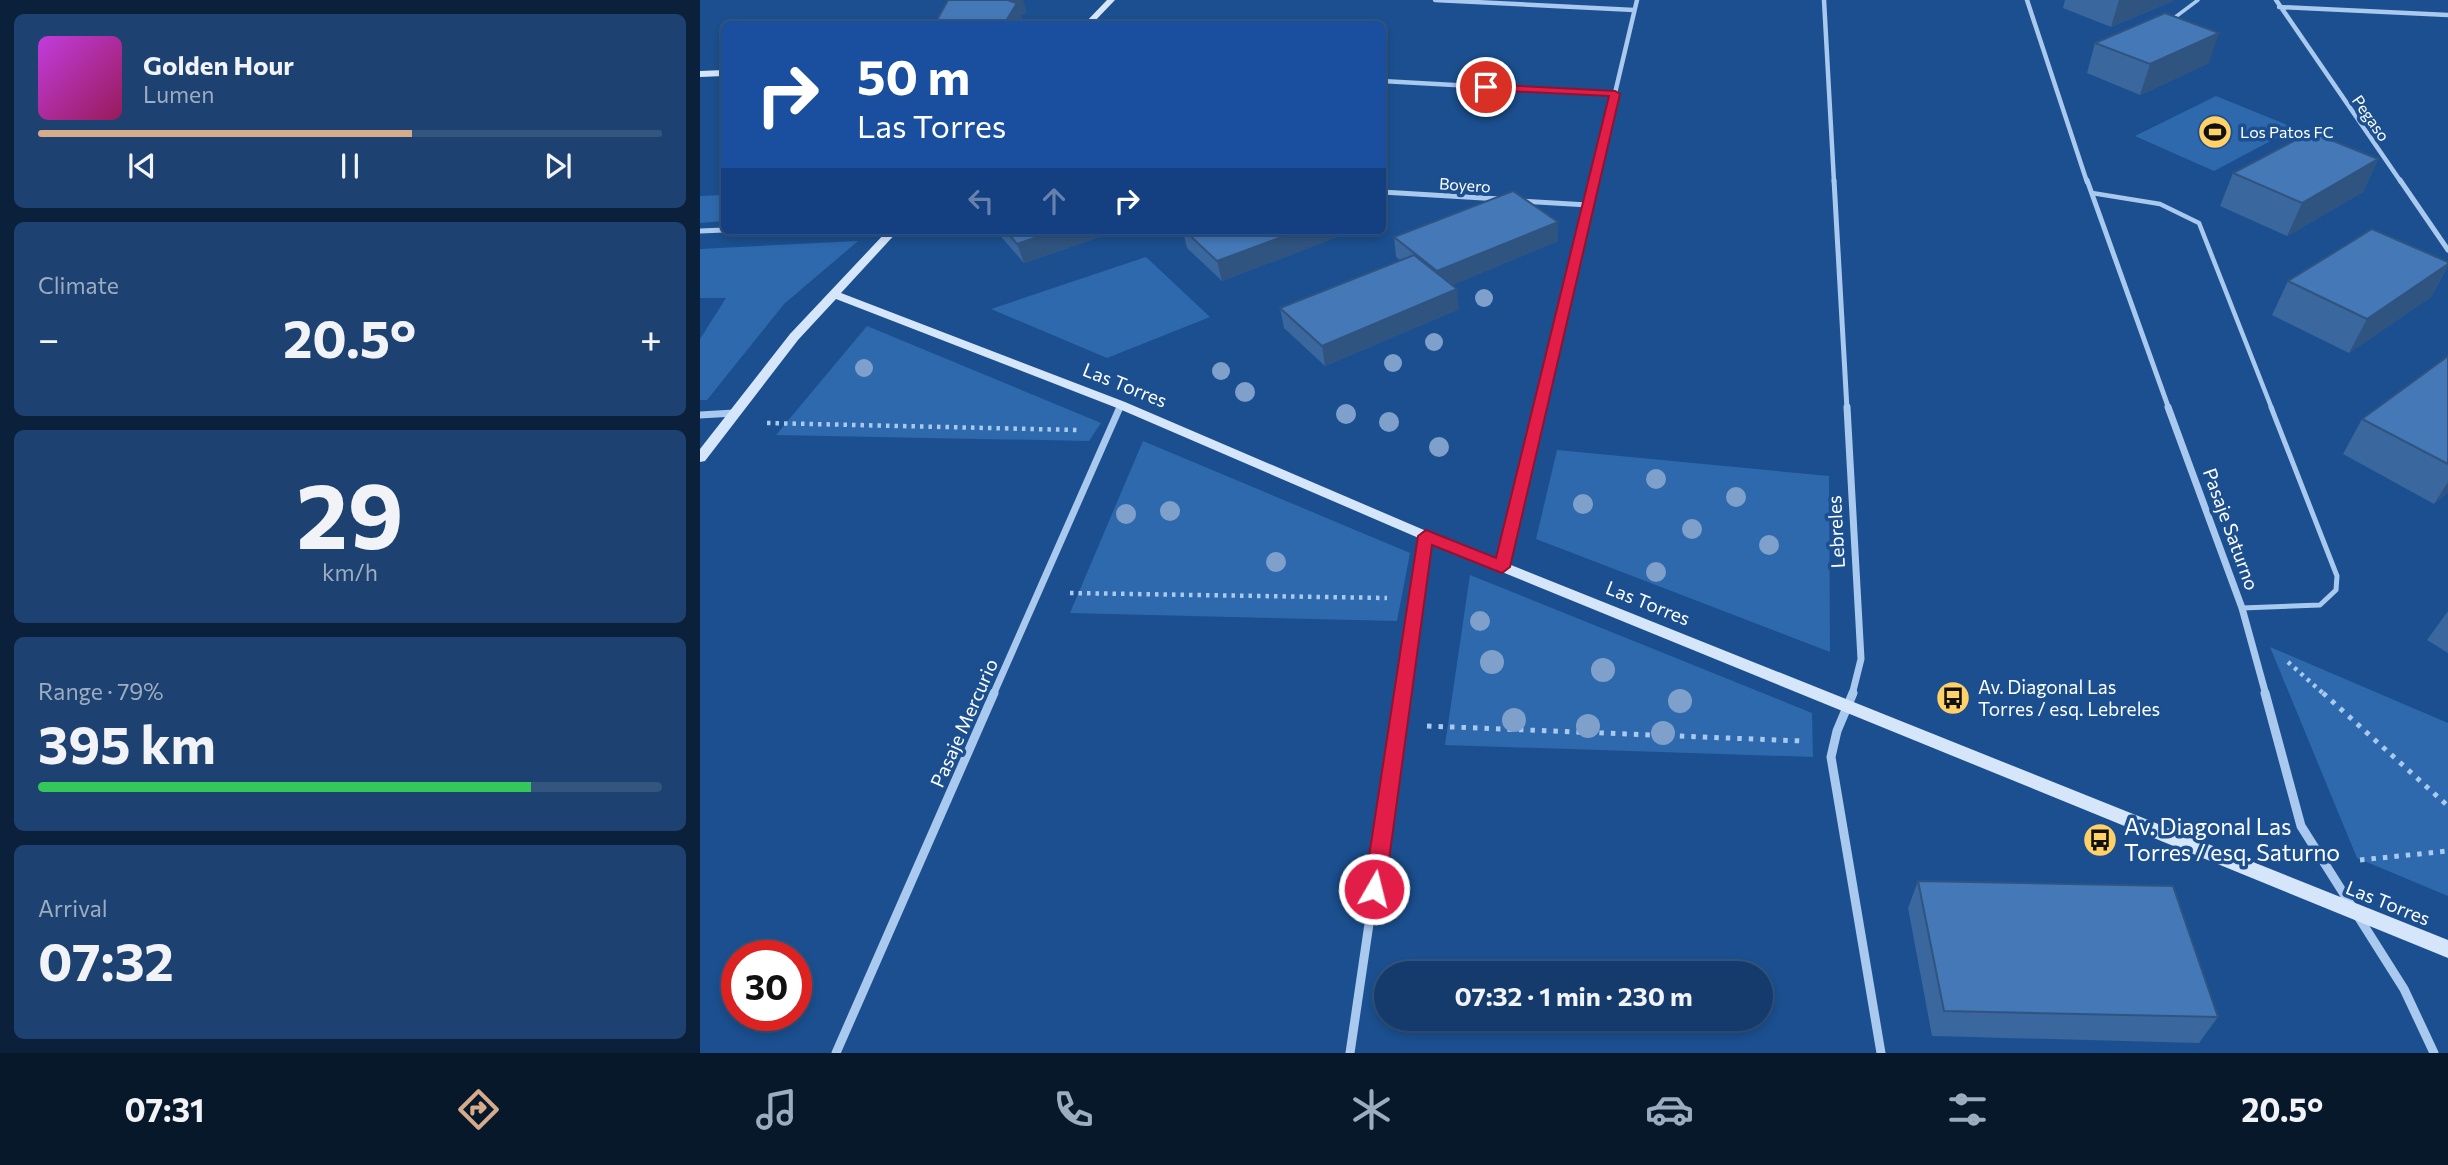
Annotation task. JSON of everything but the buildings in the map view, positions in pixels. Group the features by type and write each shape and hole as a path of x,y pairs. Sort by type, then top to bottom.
{"street":[{"path":"1091,21 1111,0"},
{"path":"1436,0 1518,2 1634,10"},
{"path":"1502,567 1637,0"},
{"name":"Lebreles","path":"1824,0 1861,659 1859,683 1832,742 1831,757 1881,1053"},
{"name":"Pasaje Saturno","path":"2027,0 2108,245 2242,608 2301,826 2404,989 2434,1053"},
{"name":"Pegaso","path":"2276,0 2448,250"},
{"path":"2279,7 2448,15"},
{"path":"700,74 721,73"},
{"path":"1386,81 1615,94"},
{"name":"Boyero","path":"1386,192 1588,205"},
{"path":"700,231 721,230"},
{"path":"700,458 794,337 889,235"},
{"name":"Las Torres","path":"834,294 1121,405 1426,536 2448,949"},
{"name":"Pasaje Mercurio","path":"836,1053 1121,405"},
{"path":"700,415 732,418"},
{"path":"1350,1053 1426,536"}],"lane":[{"path":"2168,22 2198,0"},
{"path":"2092,193 2153,200 2179,209 2199,223 2337,576 2336,590 2320,605 2242,608"}],"path":[{"path":"732,418 1109,431"},
{"path":"1038,593 1416,598"},
{"path":"2246,624 2448,806"},
{"path":"1399,725 1832,742"},
{"path":"2324,864 2448,851"}],"shaded area":[{"name":"Los Patos FC","path":"2216,96 2295,128 2214,171 2135,136"},
{"path":"721,195 721,221 700,223 700,196"},
{"path":"858,241 784,304 707,400 700,400 700,339 726,298 700,298 700,249"},
{"path":"1146,257 1210,317 1107,358 991,309"},
{"path":"867,326 1101,423 1089,441 776,435"},
{"path":"1143,441 1410,553 1397,621 1070,613"},
{"path":"1557,450 1829,476 1830,652 1536,539"},
{"path":"1470,575 1812,713 1813,757 1445,745"},
{"path":"2270,647 2448,723 2448,896 2357,858"}],"place":[{"name":"Los Patos FC","path":"2215,132"},
{"name":"Av. Diagonal Las Torres / esq. Lebreles","path":"1953,698"},
{"name":"Av. Diagonal Las Torres / esq. Saturno","path":"2100,840"}],"route":[{"path":"1374,889 1426,536 1502,567 1615,94 1486,87"}]}
